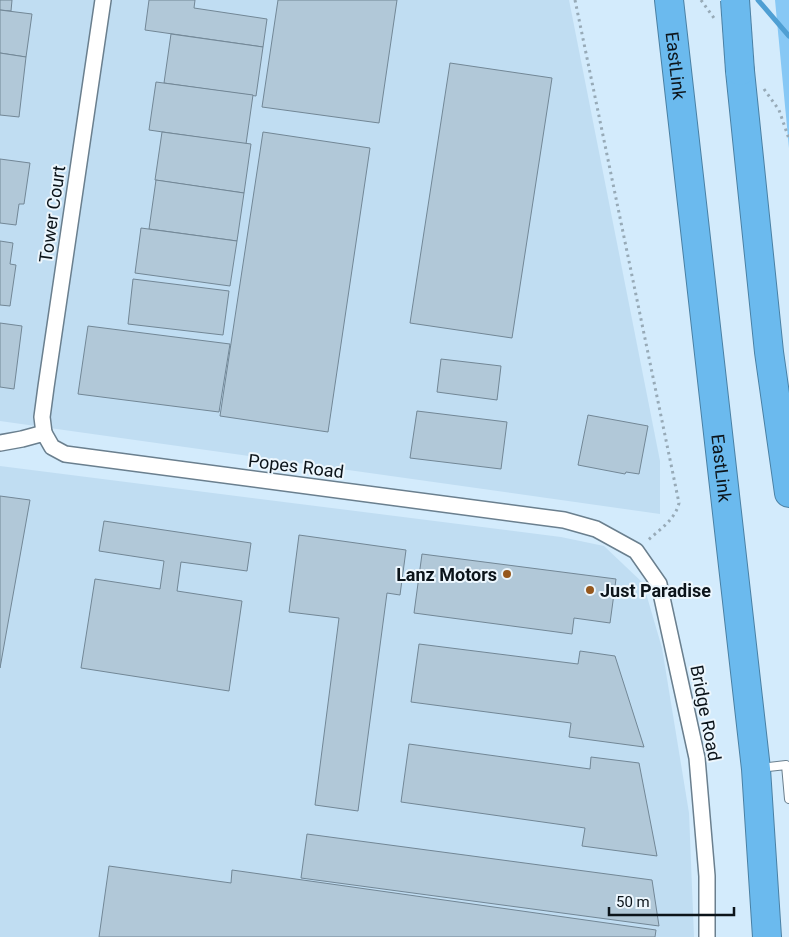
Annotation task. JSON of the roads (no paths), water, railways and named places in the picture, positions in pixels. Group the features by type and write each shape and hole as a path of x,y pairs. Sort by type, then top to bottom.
{"highway":[{"path":"735,0 740,70 769,352 789,493"},
{"name":"EastLink","path":"669,10 756,768 767,937"}],"street":[{"name":"Tower Court","path":"44,433 42,417 46,387 103,0"},
{"path":"0,443 44,433"},
{"name":"Popes Road","path":"44,433 52,447 65,454 564,520 596,529"},
{"name":"Bridge Road","path":"596,529 636,551 660,584 697,758 707,876 707,937"}],"lane":[{"path":"756,768 786,765 789,799"}],"waterway":[{"path":"758,0 789,36"}],"place":[{"name":"Lanz Motors","path":"507,574"},
{"name":"Just Paradise","path":"590,590"}]}
